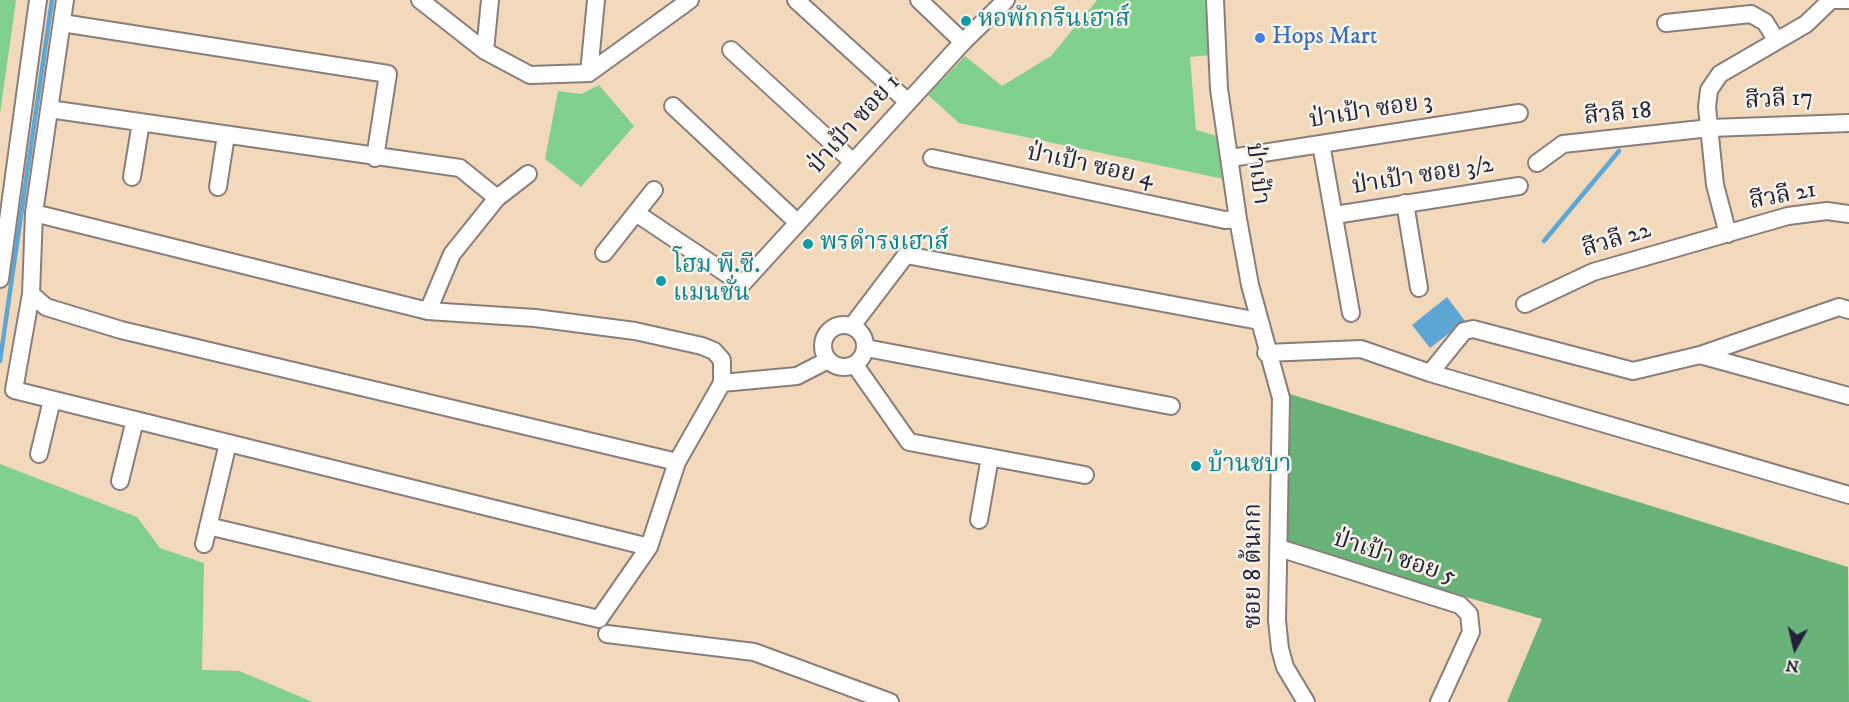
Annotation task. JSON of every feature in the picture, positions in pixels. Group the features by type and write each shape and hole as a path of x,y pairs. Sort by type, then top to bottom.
{"street":[{"path":"0,279 38,0"},
{"path":"65,0 34,213 31,294 14,390 649,547"},
{"path":"420,0 485,51 530,75 589,73 690,0"},
{"path":"485,51 490,0"},
{"path":"589,73 596,0"},
{"path":"796,0 908,102"},
{"path":"919,0 963,42"},
{"name":"ป่าเป้า ซอย 1","path":"636,213 742,284 963,42 1006,0"},
{"name":"ป่าเป้า","path":"1215,0 1220,89 1238,219 1266,353"},
{"path":"1728,234 1715,185 1707,107 1709,90 1720,74 1806,24 1833,0 1849,0"},
{"path":"1666,23 1751,14 1765,22 1777,41"},
{"path":"62,24 388,74 375,158"},
{"path":"731,50 853,162"},
{"path":"673,106 798,223"},
{"path":"49,109 375,158 460,168 497,198"},
{"name":"ป่าเป้า ซอย 3","path":"1231,158 1519,113"},
{"path":"132,177 141,122"},
{"name":"สีวลี 17","path":"1710,128 1849,123"},
{"name":"สีวลี 18","path":"1537,163 1563,144 1710,128"},
{"path":"218,187 226,135"},
{"path":"1321,144 1351,313"},
{"name":"ป่าเป้า ซอย 4","path":"933,158 1225,220 1238,219"},
{"path":"428,311 452,254 497,198 528,174"},
{"name":"ป่าเป้า ซอย 3/2","path":"1335,215 1519,186"},
{"path":"604,253 654,190"},
{"path":"1405,203 1419,288"},
{"name":"สีวลี 21","path":"1728,234 1788,216 1827,212 1849,214"},
{"path":"34,213 428,311 546,320 635,331 702,346 714,351 722,360 722,383 677,462 649,547 599,620 208,526"},
{"name":"สีวลี 22","path":"1525,304 1593,272 1728,234"},
{"path":"852,326 906,255 1258,321"},
{"path":"31,294 45,307 121,330 677,462"},
{"path":"1430,373 1464,332 1473,329 1633,371 1700,355 1839,307 1849,310"},
{"path":"838,326 852,326 863,335 866,348 860,361 855,365 840,367 828,360 823,347 827,334 838,326"},
{"path":"866,348 1171,406"},
{"path":"1266,353 1361,349 1430,373 1849,495"},
{"name":"ซอย 8 ต้นกก","path":"1266,353 1281,399 1277,620 1280,649 1285,667 1306,702"},
{"path":"1700,355 1849,396"},
{"path":"722,383 797,376 828,360"},
{"path":"855,365 909,442 1085,475"},
{"path":"39,454 52,400"},
{"path":"120,481 135,420"},
{"path":"204,544 228,443"},
{"path":"979,520 990,458"},
{"name":"ป่าเป้า ซอย 5","path":"1279,548 1450,601 1465,610 1469,614 1471,632 1439,702"},
{"path":"607,634 754,652 890,702"}],"green space":[{"path":"0,0 16,0 0,114"},
{"path":"1097,0 1205,0 1209,55 1190,57 1196,130 1217,136 1224,179 959,123 928,95 965,56 1002,86 1051,56"},
{"path":"599,85 634,126 581,187 545,159 558,91 581,94"},
{"path":"1290,394 1848,567 1849,702 1507,702 1542,619 1282,544"},
{"path":"0,464 137,517 160,548 204,563 202,670 239,671 313,702 0,702"}],"water":[{"path":"1447,297 1465,321 1430,348 1412,325"}],"waterway":[{"path":"0,361 52,0"},
{"path":"1544,241 1619,151"}],"place":[{"name":"หอพักกรีนเฮาส์","path":"966,21"},
{"name":"Hops Mart","path":"1260,38"},
{"name":"พรดำรงเฮาส์","path":"808,244"},
{"name":"โฮม พี.ซี. แมนชั่น","path":"661,281"},
{"name":"บ้านชบา","path":"1196,466"}]}
